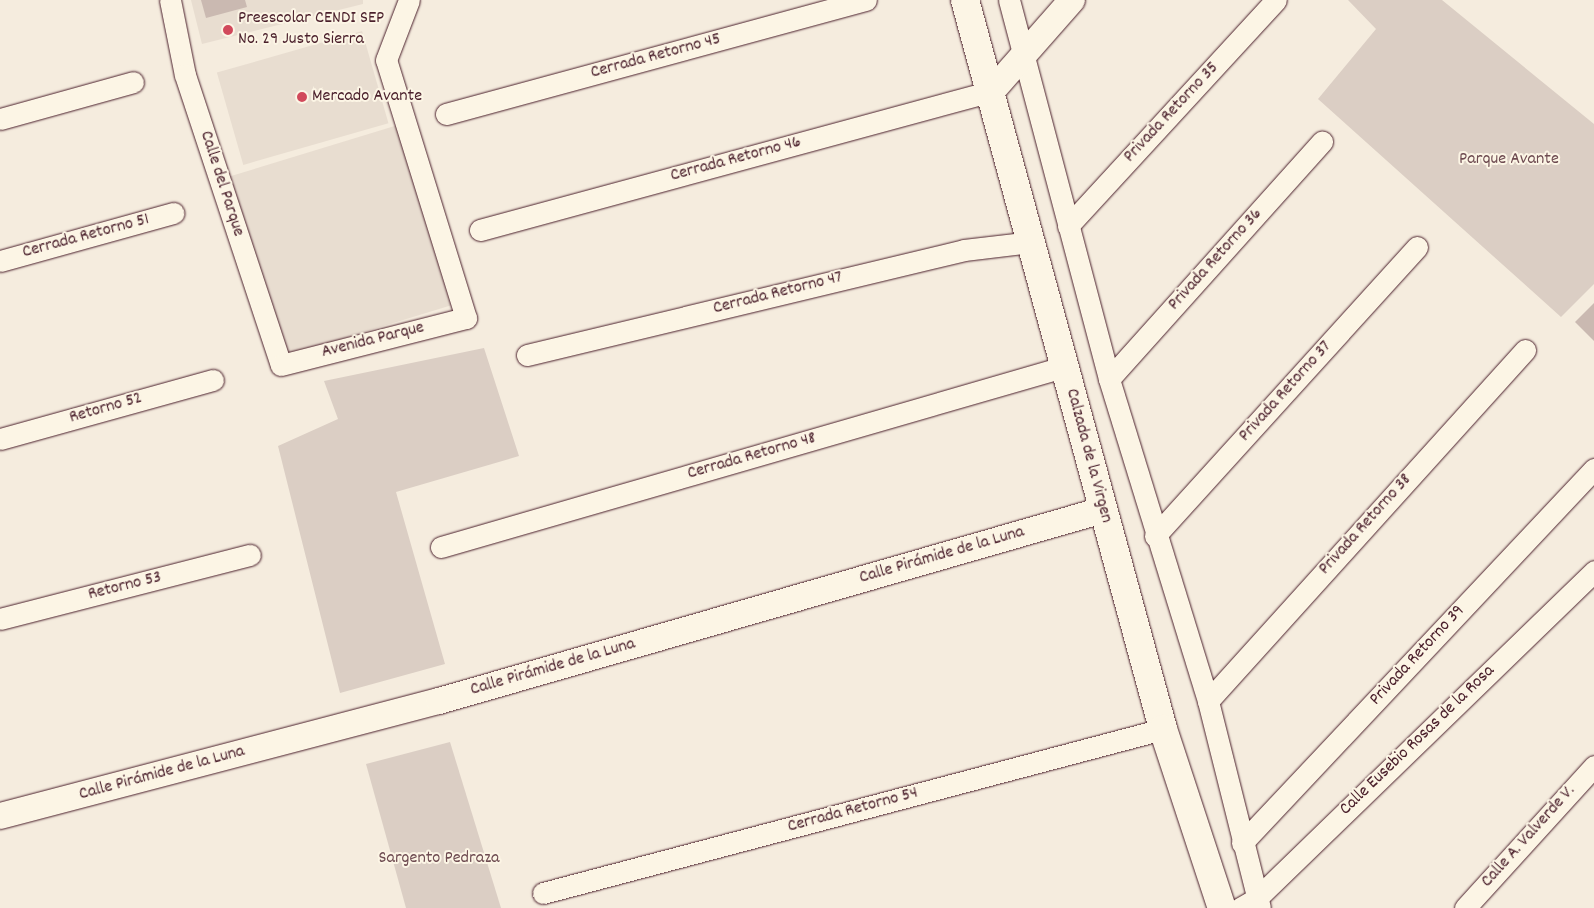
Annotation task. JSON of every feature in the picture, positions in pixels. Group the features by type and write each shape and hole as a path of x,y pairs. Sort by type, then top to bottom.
{"main road":[{"name":"Calzada de la Virgen","path":"965,0 992,91 1064,367 1163,729 1222,908"}],"street":[{"name":"Calle del Parque","path":"170,0 185,75 281,365"},
{"name":"Avenida Parque","path":"281,365 466,318 386,60 411,0"},
{"name":"Cerrada Retorno 45","path":"446,114 866,0"},
{"path":"1009,0 1109,379 1208,701 1242,842 1252,905"},
{"path":"992,91 1072,0"},
{"name":"Privada Retorno 35","path":"1068,226 1276,0"},
{"path":"0,119 133,82"},
{"name":"Cerrada Retorno 46","path":"480,230 992,91"},
{"name":"Privada Retorno 36","path":"1109,379 1322,142"},
{"name":"Cerrada Retorno 51","path":"0,261 173,213"},
{"name":"Cerrada Retorno 47","path":"527,355 964,250 1032,242"},
{"name":"Privada Retorno 37","path":"1156,536 1417,247"},
{"name":"Privada Retorno 38","path":"1208,701 1525,350"},
{"name":"Cerrada Retorno 48","path":"441,547 1064,367"},
{"name":"Retorno 52","path":"0,439 213,380"},
{"name":"Privada Retorno 39","path":"1242,842 1594,469"},
{"name":"Calle Pirámide de la Luna","path":"0,816 439,701 1103,510"},
{"name":"Retorno 53","path":"0,619 250,555"},
{"name":"Calle Eusebio Rosas de la Rosa","path":"1252,905 1594,570"},
{"name":"Cerrada Retorno 54","path":"542,892 1163,729"},
{"name":"Calle A. Valverde V.","path":"1465,908 1594,766"}],"shaded area":[{"name":"Preescolar CENDI SEP No. 29 Justo Sierra","path":"191,0 363,0 363,4 202,44"},
{"name":"Mercado Avante","path":"362,31 388,123 243,165 217,73"},
{"path":"398,125 453,305 284,357 229,177"}],"green space":[{"name":"Parque Avante","path":"1348,0 1442,0 1594,124 1594,284 1561,317 1318,99 1376,29"},
{"path":"484,348 519,456 396,492 445,664 340,693 278,446 338,419 324,381"},
{"name":"Sargento Pedraza","path":"450,742 501,908 406,908 366,764"}],"building":[{"path":"201,0 245,0 247,7 206,18"},
{"path":"1594,303 1594,341 1575,322"}],"place":[{"name":"Preescolar CENDI SEP No. 29 Justo Sierra","path":"228,30"},
{"name":"Mercado Avante","path":"302,97"}]}
